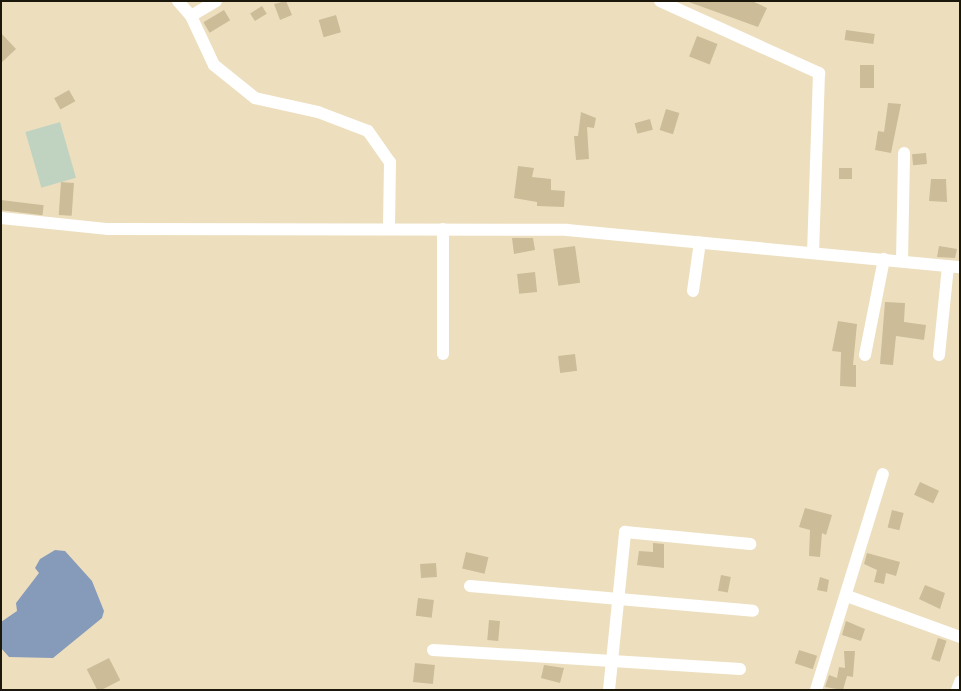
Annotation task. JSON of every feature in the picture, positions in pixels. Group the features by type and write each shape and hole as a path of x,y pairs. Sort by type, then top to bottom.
{"street":[{"path":"178,1 191,16 214,66 255,98 318,112 368,132 390,162 389,228"},
{"path":"191,16 216,1"},
{"path":"660,1 819,73 813,251"},
{"path":"902,261 904,153"},
{"path":"1,218 108,229 389,228 567,230 813,251 954,266 939,355"},
{"path":"443,229 443,354"},
{"path":"693,291 700,242"},
{"path":"864,356 884,259"},
{"path":"816,690 848,596 883,474"},
{"path":"609,690 625,532 750,544"},
{"path":"470,586 753,611"},
{"path":"848,596 960,637"},
{"path":"433,650 740,669"},
{"path":"957,690 960,682"}],"green space":[{"path":"60,122 76,178 41,188 25,132"}],"water":[{"path":"55,550 65,551 92,581 104,611 102,618 53,658 9,657 1,648 1,622 17,611 16,603 39,573 35,568 40,559"}],"building":[{"path":"286,1 292,15 280,20 274,4"},
{"path":"686,1 752,1 767,8 758,27"},
{"path":"262,6 267,14 255,21 250,13"},
{"path":"224,10 230,20 210,33 203,22"},
{"path":"336,15 341,32 324,37 319,20"},
{"path":"846,30 875,34 873,44 845,40"},
{"path":"1,33 16,49 1,63"},
{"path":"697,36 718,44 710,64 689,57"},
{"path":"860,65 874,65 874,88 860,88"},
{"path":"69,90 75,101 60,110 54,98"},
{"path":"888,103 901,104 891,153 875,150 878,131 884,132"},
{"path":"666,109 679,113 673,134 660,130"},
{"path":"581,112 596,118 594,128 587,127 589,159 576,160 574,136 578,136"},
{"path":"650,119 653,130 637,134 635,123"},
{"path":"926,153 927,164 913,165 912,154"},
{"path":"518,166 534,168 532,177 551,179 551,190 565,191 564,207 537,206 537,202 514,198"},
{"path":"839,168 852,168 852,179 839,179"},
{"path":"931,179 946,179 947,202 929,201"},
{"path":"61,182 74,183 72,216 59,215"},
{"path":"1,200 44,205 42,215 1,210"},
{"path":"512,238 533,238 535,250 514,254"},
{"path":"575,246 580,283 558,286 553,249"},
{"path":"939,246 957,249 955,258 937,257"},
{"path":"535,272 537,292 519,294 517,274"},
{"path":"885,302 905,303 904,322 926,325 924,340 896,336 893,365 880,364"},
{"path":"838,321 857,324 853,365 856,365 856,387 840,386 841,352 832,351"},
{"path":"575,354 577,371 560,373 558,356"},
{"path":"920,482 939,491 933,504 914,495"},
{"path":"805,508 832,515 826,535 822,533 820,557 809,556 810,530 799,527"},
{"path":"892,510 904,513 899,530 888,527"},
{"path":"653,543 664,544 664,568 637,565 639,551 653,552"},
{"path":"466,552 488,557 485,574 462,569"},
{"path":"867,553 900,562 896,576 886,573 884,584 874,582 877,570 864,564"},
{"path":"436,563 437,577 421,578 420,564"},
{"path":"721,575 731,577 728,593 718,591"},
{"path":"820,577 829,580 827,592 817,590"},
{"path":"925,585 945,593 940,609 919,599"},
{"path":"418,598 434,600 432,618 416,616"},
{"path":"489,620 500,621 498,641 487,640"},
{"path":"846,621 865,629 861,641 842,635"},
{"path":"938,638 947,641 940,662 931,659"},
{"path":"799,650 817,656 813,669 795,663"},
{"path":"844,651 855,651 853,677 847,676 843,690 825,687 829,675 837,678 839,667 845,668"},
{"path":"109,658 120,680 101,690 97,690 87,669"},
{"path":"415,663 435,665 433,684 413,682"},
{"path":"544,665 564,668 560,683 541,678"}]}
